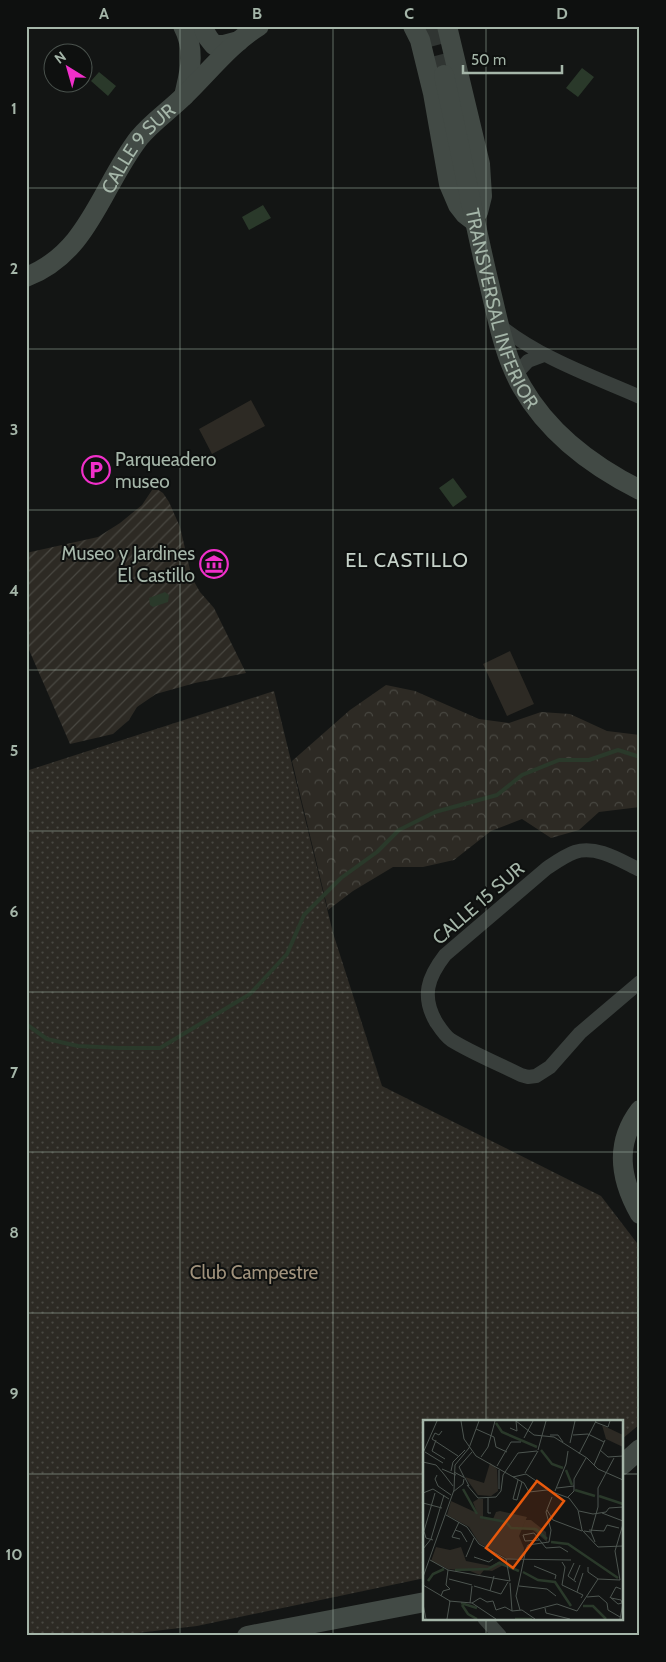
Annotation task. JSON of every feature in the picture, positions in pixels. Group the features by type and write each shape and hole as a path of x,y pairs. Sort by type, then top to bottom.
{"main road":[{"path":"183,26 190,41 192,54 184,96"},
{"path":"204,26 208,38 214,45 224,45 239,41"},
{"name":"CALLE 9 SUR","path":"26,277 39,272 60,258 78,240 129,152 141,136 239,41 259,26"},
{"path":"413,26 420,40 429,78 450,184 458,205 474,221 482,196 480,164 446,26"},
{"name":"TRANSVERSAL INFERIOR","path":"444,75 474,221 499,324 508,357 516,375 539,412 560,436 594,465 640,490"},
{"path":"640,1110 632,1120 626,1134 622,1163 625,1181 640,1214"},
{"path":"624,1463 640,1450"},
{"path":"247,1636 423,1602"}],"street":[{"path":"499,324 518,339 544,355 640,397"},
{"path":"516,375 528,361 544,355"},
{"name":"CALLE 15 SUR","path":"640,870 602,853 590,850 576,852 548,868 445,955 434,968 427,999 432,1016 450,1039 528,1077 536,1076 550,1068 580,1033 640,982"},
{"path":"486,1620 500,1636"}],"green space":[{"path":"251,400 265,426 212,454 199,429"},
{"path":"154,487 163,493 169,502 180,527 192,578 200,592 214,608 246,673 195,683 156,694 137,707 129,720 113,734 70,744 26,643 26,553 98,537 120,523 142,505"},
{"path":"510,651 534,704 507,716 483,664"},
{"path":"386,685 415,691 479,719 509,723 541,712 570,714 607,731 640,735 640,807 599,812 579,830 551,838 522,819 491,831 454,860 423,867 393,867 353,891 328,910 292,761 350,710"},
{"name":"Club Campestre","path":"274,691 333,933 382,1086 601,1196 640,1247 640,1424 624,1437 624,1420 423,1420 423,1578 197,1626 112,1636 26,1636 26,771"}],"shaded area":[{"path":"582,68 594,77 578,97 566,88"},
{"path":"99,72 116,86 108,96 92,80"},
{"path":"263,205 271,218 249,230 242,217"},
{"path":"453,478 467,497 453,507 439,488"},
{"path":"165,592 169,595 168,602 153,607 150,605 149,598"}],"waterway":[{"path":"26,1024 47,1039 78,1046 160,1048 250,994 287,954 304,915 341,878 377,852 399,830 435,812 497,795 522,775 559,760 589,760 618,750 640,757"}],"tunnel":[{"path":"431,26 444,75"}],"place":[{"name":"Parqueadero museo","path":"96,470"},
{"name":"Museo y Jardines El Castillo","path":"214,564"}],"district":[{"name":"EL CASTILLO","path":"407,560"}]}
